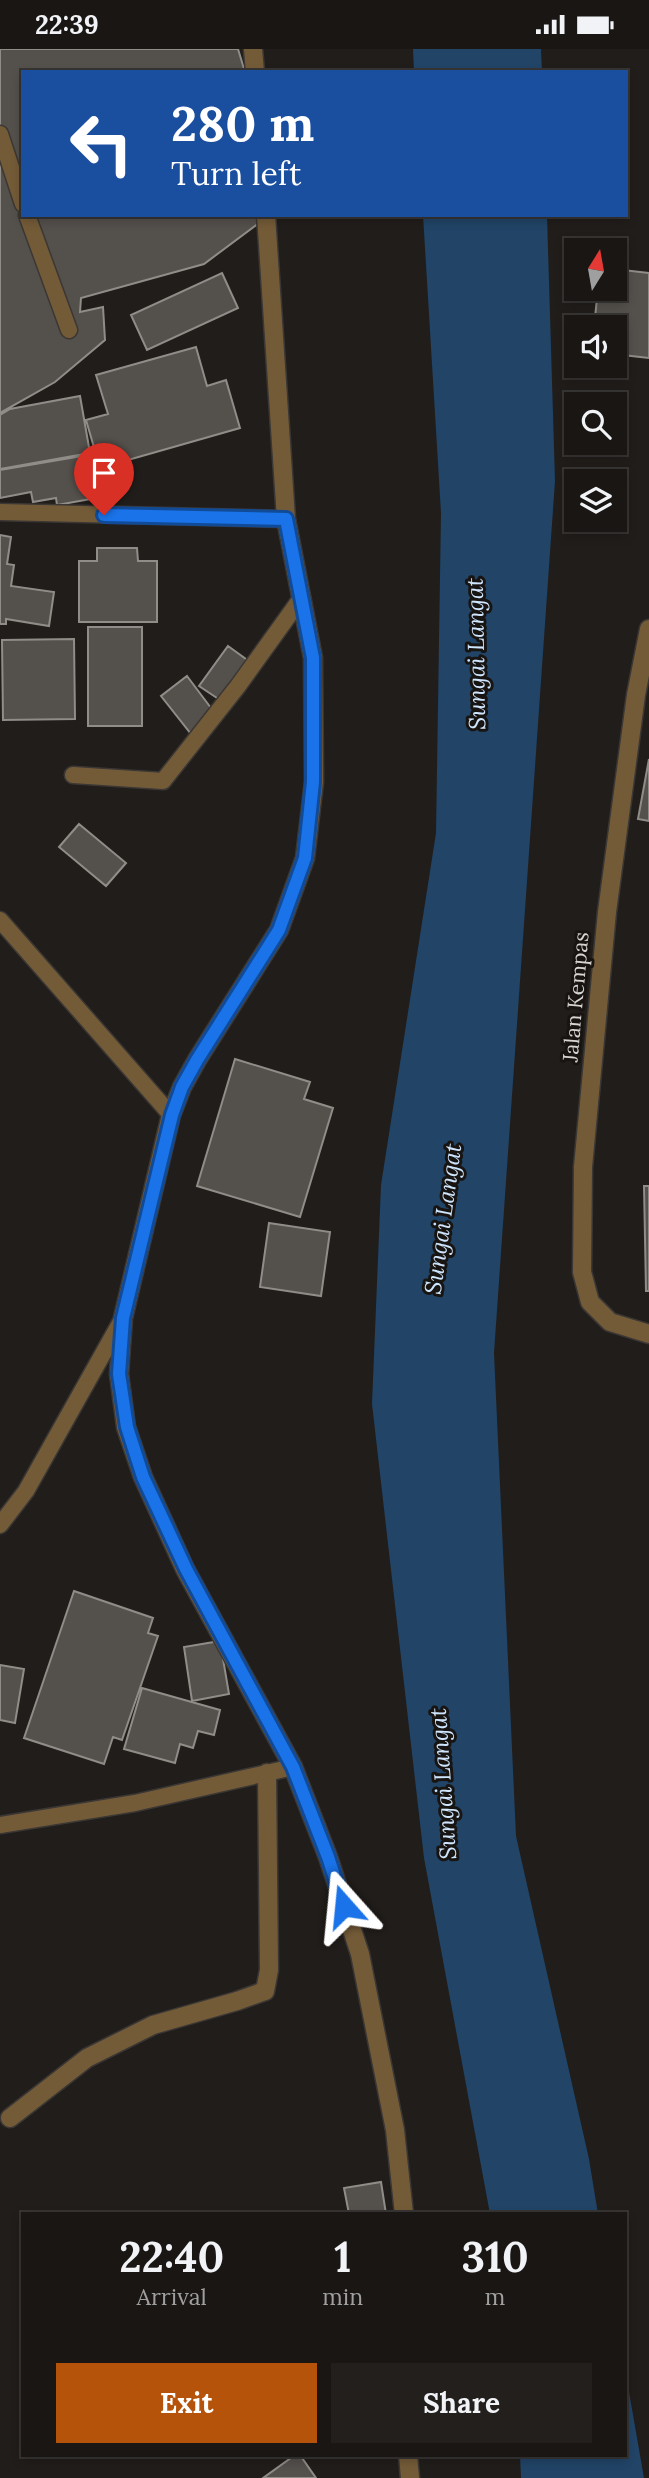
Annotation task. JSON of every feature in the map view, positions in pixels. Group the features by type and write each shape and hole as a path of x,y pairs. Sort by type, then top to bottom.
{"street":[{"path":"253,49 255,70"},
{"path":"266,217 286,519 313,658 313,782 305,858 279,930 182,1087 172,1115 123,1318 119,1374 127,1427 143,1477 186,1569 293,1767 328,1857 360,1954 395,2130 404,2212"},
{"name":"Jalan Kempas","path":"649,629 636,695 607,912 583,1167 582,1233 582,1272 590,1302 610,1322 649,1334"},
{"path":"10,2118 87,2058 153,2025 265,1991 269,1970 267,1773"},
{"path":"408,2457 410,2478"}],"lane":[{"path":"0,134 21,198"},
{"path":"28,217 69,330"},
{"path":"0,512 286,519"},
{"path":"73,775 163,781 238,686 302,597"},
{"path":"0,920 172,1115"},
{"path":"0,1525 26,1491 123,1318"},
{"path":"0,1825 135,1803 293,1767"}],"water":[{"path":"413,49 541,49 542,70 414,70"},
{"name":"Sungai Langat","path":"423,217 547,217 555,481 494,1353 516,1836 589,2159 598,2212 490,2212 424,1858 372,1404 381,1185 436,833 441,513"},
{"path":"627,2380 644,2478 521,2478 520,2457 627,2457"}],"building":[{"path":"0,49 238,49 244,70 21,70 21,217 259,217 259,223 204,264 81,298 80,312 103,307 105,340 55,382 0,413"},
{"path":"627,270 649,273 649,358 627,355 627,315 595,315 597,301 627,301"},
{"path":"222,273 238,308 147,350 131,315"},
{"path":"196,347 207,386 226,380 240,428 100,468 86,420 108,414 96,375"},
{"path":"80,396 90,453 0,469 0,415 10,409"},
{"path":"88,455 89,463 96,462 102,497 57,505 56,498 33,502 31,492 0,498 0,470"},
{"path":"0,535 11,537 7,564 14,565 11,586 54,592 49,626 6,619 6,624 0,624"},
{"path":"97,548 137,548 138,561 157,561 157,622 79,622 79,561 97,561"},
{"path":"88,627 142,627 142,726 88,726"},
{"path":"74,639 75,719 3,720 2,640"},
{"path":"228,646 257,667 229,706 199,686"},
{"path":"187,676 220,720 195,739 161,696"},
{"path":"649,759 649,821 638,819"},
{"path":"79,824 126,863 106,886 59,847"},
{"path":"235,1059 310,1082 304,1099 333,1108 300,1217 197,1186"},
{"path":"644,1186 649,1186 649,1291 646,1291"},
{"path":"269,1223 330,1232 321,1296 260,1287"},
{"path":"74,1591 153,1618 148,1633 158,1636 122,1740 113,1737 104,1764 24,1738"},
{"path":"220,1641 229,1694 192,1701 184,1647"},
{"path":"0,1665 24,1669 15,1723 0,1720"},
{"path":"142,1688 220,1710 214,1735 198,1731 193,1748 180,1744 175,1763 124,1749"},
{"path":"381,2182 386,2212 349,2212 344,2188"},
{"path":"292,2457 301,2457 316,2478 263,2478"}],"route":[{"path":"104,515 286,519 313,658 313,782 305,858 279,930 182,1087 172,1115 123,1318 119,1374 127,1427 143,1477 186,1569 293,1767 344,1906"}]}
